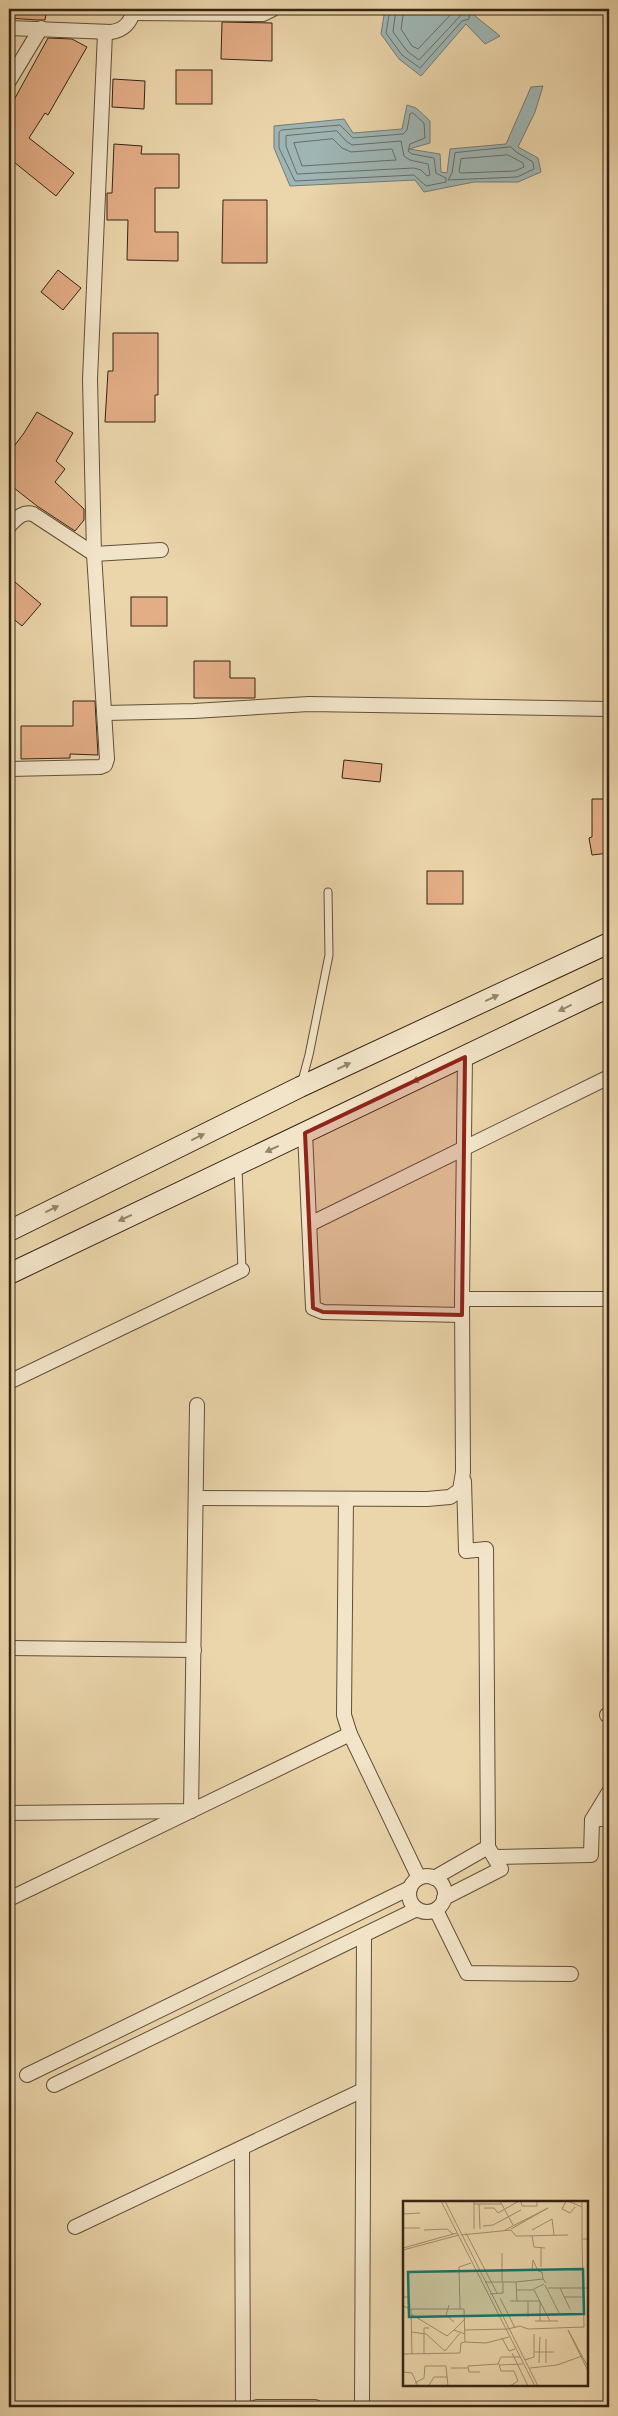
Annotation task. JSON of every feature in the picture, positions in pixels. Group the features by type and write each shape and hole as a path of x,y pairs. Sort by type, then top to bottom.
{"street":[{"path":"9,28 41,28 105,33 121,30 128,24 134,11 263,14 273,9"},
{"path":"9,81 41,28"},
{"path":"9,769 100,767 105,765 107,759 106,713 94,554 90,379 105,33"},
{"path":"9,526 18,516 27,512 94,554 160,550"},
{"path":"106,713 194,711 309,704 609,709"},
{"path":"9,1230 300,1087 609,943"},
{"path":"9,1274 609,987"},
{"path":"346,1499 344,1715 350,1734 415,1883 410,1900 417,1909 428,1912 436,1910 444,1898 501,1869 491,1852 486,1549 466,1552 463,1472 462,1315 465,1057"},
{"path":"310,1224 609,1077"},
{"path":"305,1133 313,1308 323,1312 462,1315"},
{"path":"9,1382 242,1270"},
{"path":"462,1299 609,1299"},
{"path":"191,1811 197,1405"},
{"path":"196,1498 427,1499 450,1496 460,1490 463,1472"},
{"path":"9,1648 194,1650"},
{"path":"9,1899 350,1734"},
{"path":"434,1878 491,1852 591,1855 592,1820 609,1792"},
{"path":"9,1813 191,1811"},
{"path":"592,1820 609,1818"},
{"path":"27,2075 428,1876 434,1878 442,1886 444,1898"},
{"path":"54,2085 417,1909"},
{"path":"436,1910 467,1973 571,1974"},
{"path":"362,2407 364,1935"},
{"path":"75,2227 363,2090"},
{"path":"242,2148 243,2407"},
{"path":"257,2407 315,2407"}],"lane":[{"path":"300,1087 310,1055 329,955 328,892"},
{"path":"238,1165 242,1270"}],"highlighted area":[{"path":"465,1057 462,1315 323,1312 313,1308 305,1133"}],"water":[{"path":"385,9 475,9 475,16 500,36 485,44 466,24 421,76 399,59 381,34"},
{"path":"543,86 535,112 518,147 538,158 541,172 518,182 474,182 424,192 415,180 290,186 274,148 274,126 344,119 353,133 402,129 407,105 416,108 430,121 430,143 409,149 440,154 441,172 447,173 450,149 506,144 531,87"}],"building":[{"path":"9,9 47,9 45,20 37,20 9,18"},
{"path":"222,22 272,23 272,61 221,59"},
{"path":"48,38 72,39 87,47 48,115 45,113 29,138 74,173 56,196 9,158 9,109"},
{"path":"176,70 212,70 212,104 176,104"},
{"path":"113,79 145,81 144,109 112,107"},
{"path":"114,144 142,146 141,154 179,154 179,188 155,188 155,232 178,232 178,261 127,260 128,220 107,220 107,193 112,193"},
{"path":"223,200 267,200 267,263 222,263"},
{"path":"58,270 81,288 63,310 41,292"},
{"path":"113,333 158,333 158,395 155,395 155,422 105,422 108,371 113,371"},
{"path":"37,412 73,433 56,461 65,469 55,482 84,509 84,520 75,531 37,506 9,484 9,453"},
{"path":"9,577 41,604 22,626 9,615"},
{"path":"131,597 167,597 167,626 131,626"},
{"path":"194,661 230,661 230,678 255,678 255,698 194,698"},
{"path":"73,701 95,701 98,755 70,754 70,758 21,759 21,726 73,726"},
{"path":"344,760 382,764 380,782 342,778"},
{"path":"592,799 609,799 609,853 592,855 589,838 592,837"},
{"path":"427,871 463,871 463,904 427,904"}]}
